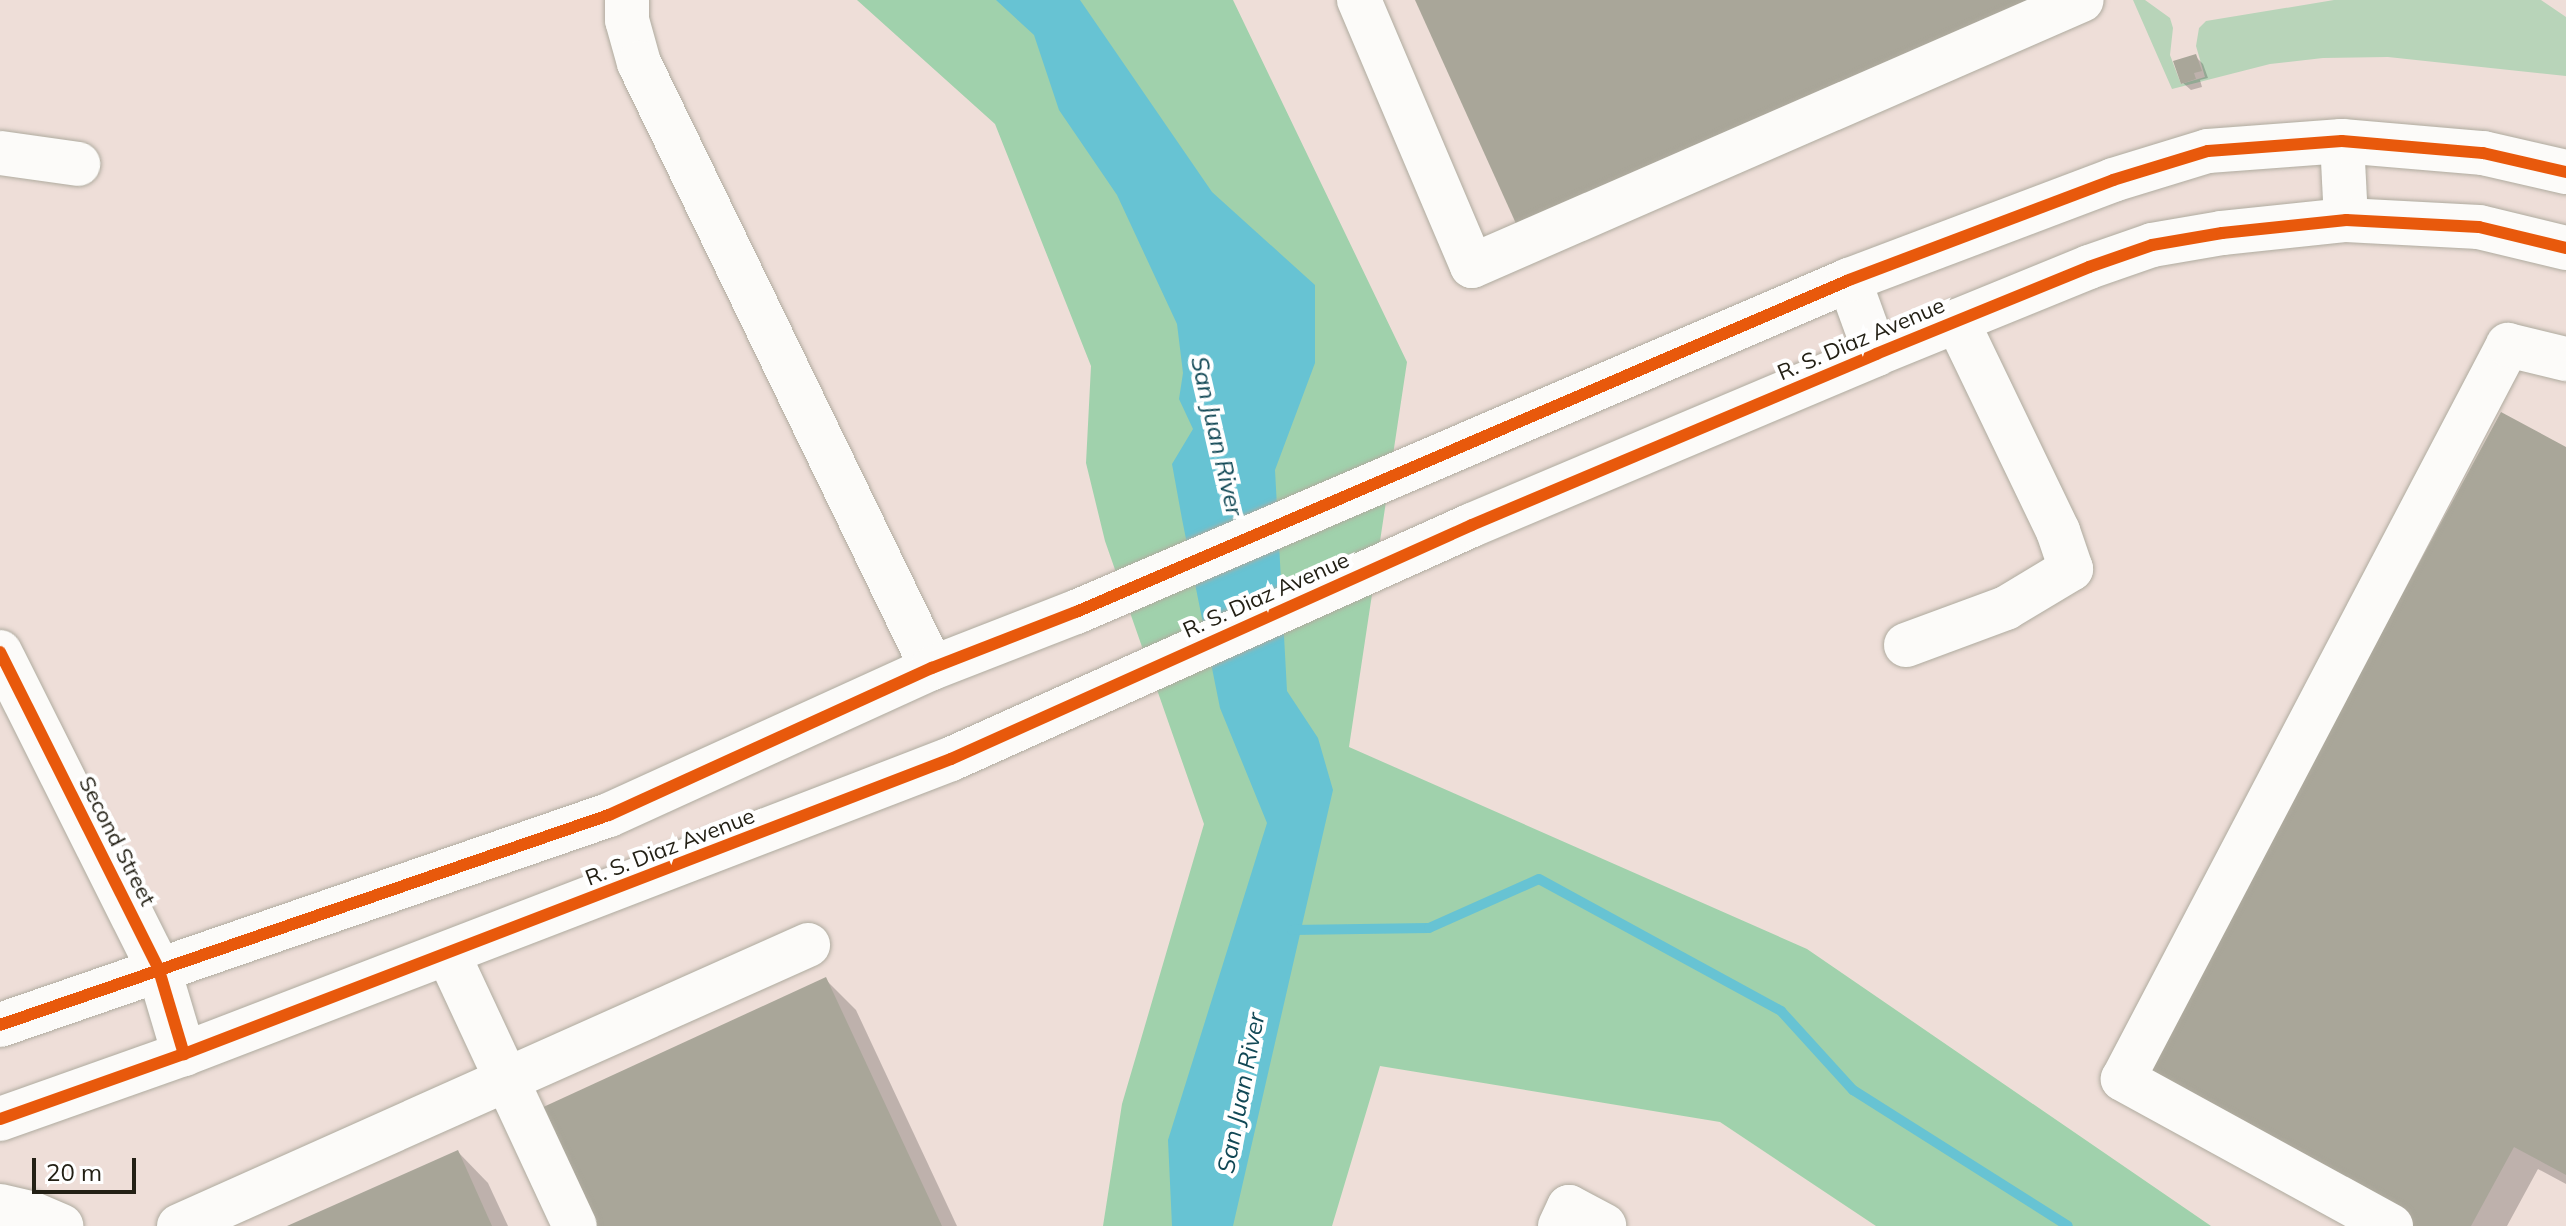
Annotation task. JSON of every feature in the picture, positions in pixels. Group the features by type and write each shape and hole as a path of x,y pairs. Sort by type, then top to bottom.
{"street":[{"path":"627,0 627,20 639,63 932,668"},
{"path":"1359,0 1472,266 2082,0"},
{"path":"0,1025 158,967 381,895 609,815 932,668 1076,612 1849,280 2113,180 2208,151 2342,141 2483,153 2566,172"},
{"path":"2342,141 2346,220"},
{"path":"0,153 78,164"},
{"name":"R. S. Diaz Avenue","path":"0,1119 184,1054 951,759 1472,525 1876,354 2152,245 2222,233 2346,220 2479,227 2566,248"},
{"path":"1849,280 1876,354"},
{"path":"1906,645 2006,608 2071,569 2058,531 1957,321"},
{"path":"2391,1226 2123,1079 2508,345 2566,359"},
{"name":"Second Street","path":"0,652 158,967 184,1054"},
{"path":"179,1226 808,945"},
{"path":"448,954 575,1226"},
{"path":"0,1206 31,1213 61,1226"},
{"path":"1560,1226 1569,1207 1604,1226"}],"shaded area":[{"path":"0,0 2566,0 2566,1226 2211,1226 1807,949 1122,1104 1103,1226 0,1226"},
{"path":"1380,1066 1720,1122 1876,1226 1332,1226"}],"green space":[{"path":"857,0 1233,0 1407,362 1349,747 1807,949 2211,1226 1876,1226 1720,1122 1380,1066 1332,1226 1103,1226 1122,1104 1204,824 1105,541 1086,463 1091,366 995,124"},
{"path":"2133,0 2145,0 2170,18 2173,28 2170,55 2181,84 2205,77 2196,46 2199,28 2206,21 2334,0 2541,0 2566,17 2566,76 2388,57 2323,58 2270,64 2172,89"}],"water":[{"name":"San Juan River","path":"996,0 1080,0 1212,192 1315,285 1315,363 1275,470 1287,691 1318,738 1333,790 1233,1226 1172,1226 1168,1140 1267,823 1220,708 1172,464 1193,429 1179,399 1183,373 1177,324 1117,195 1059,110 1034,35"}],"building":[{"path":"1415,0 2029,0 1518,228"},
{"path":"2196,54 2202,71 2194,73 2196,79 2181,84 2173,61"},
{"path":"2501,412 2566,447 2566,1175 2514,1147 2471,1226 2407,1226 2138,1082"},
{"path":"826,977 942,1226 594,1226 539,1109"},
{"path":"458,1150 492,1226 287,1226"}],"waterway":[{"path":"1292,930 1429,928 1539,879 1781,1011 1853,1090 2068,1226"}],"cycle path":[{"path":"0,1025 609,815 932,668 1076,612 1849,280 2113,180 2208,151 2342,141 2483,153 2566,172"},
{"path":"0,1119 184,1054 951,759 1472,525 1876,354 2089,267 2152,245 2222,233 2346,220 2479,227 2566,248"},
{"path":"0,652 158,967 184,1054"}]}
